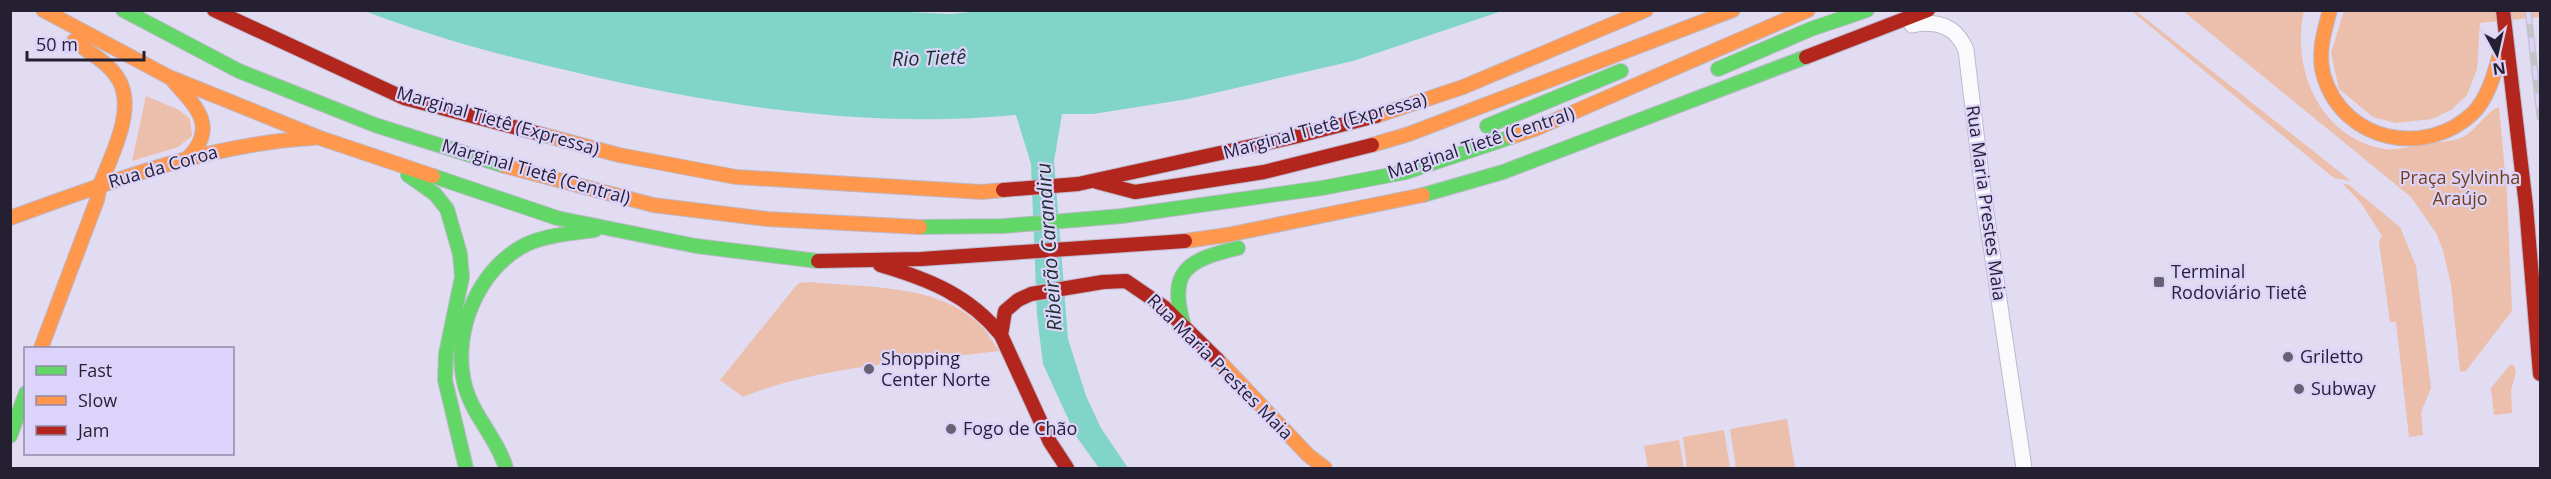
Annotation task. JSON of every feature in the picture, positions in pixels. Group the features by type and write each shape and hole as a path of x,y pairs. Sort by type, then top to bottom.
{"main road":[{"path":"35,10 106,66 122,83 125,107 100,185 41,347"},
{"path":"43,10 169,77 384,162 557,218 696,246 767,257 812,261 960,257 1103,248 1227,235 1426,194 1503,172 1928,10"},
{"name":"Marginal Tietê (Central)","path":"123,10 239,71 375,125 508,167 653,205 767,219 883,226 975,227 1122,216 1322,188 1406,172 1535,129 1808,10"},
{"name":"Marginal Tietê (Expressa)","path":"214,10 404,98 619,155 736,177 982,192 1078,184 1284,140 1382,114 1462,87 1646,10"},
{"path":"1093,181 1136,192 1264,172 1346,153 1409,134 1733,10"},
{"path":"1705,75 1811,29 1868,10"},
{"path":"2330,10 2323,25 2319,56 2326,88 2345,114 2368,130 2400,139 2426,138 2466,120 2485,93 2505,36"},
{"path":"2503,10 2526,206 2541,374"},
{"path":"1683,45 1705,21"},
{"path":"1470,132 1515,117 1630,67"},
{"path":"169,77 192,101 203,122 204,132 201,143 186,160"},
{"path":"1627,123 1637,108"},
{"name":"Rua da Coroa","path":"10,218 100,185 247,143 278,138 320,138"},
{"path":"384,162 433,190 446,205 453,220 462,276 444,358 445,383 464,448 466,468"},
{"path":"1322,188 1346,168"},
{"path":"1184,326 1176,306 1175,290 1179,276 1190,263 1206,255 1382,215 1426,194"},
{"path":"506,468 497,443 465,389 460,370 460,346 469,310 493,271 509,254 527,244 550,237 608,228"},
{"path":"868,261 932,280 964,296 993,322 1050,442 1067,468"},
{"name":"Rua Maria Prestes Maia","path":"1001,335 1005,310 1022,295 1110,281 1126,281 1148,294 1184,326 1308,455 1325,468"},
{"path":"10,436 24,398"}],"street":[{"name":"Rua Maria Prestes Maia","path":"1865,34 1923,23 1937,23 1954,32 1965,50 1983,192 2024,468"}],"green space":[{"path":"2136,11 2351,181 2334,178 2134,13"},
{"name":"Praça Sylvinha Araújo","path":"2183,11 2304,11 2301,33 2302,55 2306,77 2315,97 2327,115 2342,130 2361,142 2384,149 2399,149 2461,138 2490,112 2499,107 2507,194 2512,311 2465,372 2460,371 2451,285 2443,250 2436,233 2411,197"},
{"path":"2344,11 2540,11 2540,17 2480,23 2477,69 2467,95 2451,110 2432,119 2396,123 2373,117 2339,89 2331,53"},
{"path":"146,96 179,110 190,119 192,136 178,147 132,161"},
{"path":"2342,183 2349,185 2400,227 2416,266 2431,388 2421,412 2423,435 2409,437 2396,322 2390,322 2379,242 2382,236 2361,203"},
{"path":"799,283 902,290 947,303 966,313 983,328 999,351 836,371 773,386 743,397 720,380 795,287"},
{"path":"2510,365 2514,365 2516,373 2511,390 2512,413 2494,415 2491,388"},
{"path":"1787,419 1795,468 1736,468 1730,429"},
{"path":"1724,430 1730,468 1687,468 1683,437"},
{"path":"1679,440 1684,468 1648,468 1644,446"}],"water":[{"path":"866,10 949,14 995,10 1502,11 1353,61 1188,99 1093,114 1062,114 1054,161 1068,339 1086,396 1101,428 1128,468 1099,468 1076,436 1043,364 1037,315 1031,164 1016,115 960,119 849,117 738,104 628,84 521,59 442,38 365,11"}],"railway":[{"path":"2528,10 2540,117"}],"traffic: fast":[{"path":"123,10 239,71 375,125 505,166"},
{"path":"1718,69 1811,29 1867,10"},
{"path":"1423,195 1503,172 1806,57"},
{"path":"1487,126 1621,71"},
{"path":"920,227 1004,226 1122,216 1322,188 1406,172 1511,137"},
{"path":"408,175 435,194 447,209 460,254 462,277 446,354 445,380 466,468"},
{"path":"433,176 557,218 696,246 818,261"},
{"path":"506,468 465,386 462,345 472,304 495,269 527,244 552,236 595,230"},
{"path":"1184,326 1178,292 1180,280 1186,271 1194,263 1238,248"},
{"path":"10,436 24,398"}],"traffic: slow":[{"path":"43,10 169,77 320,138 433,176"},
{"path":"1376,116 1463,87 1646,10"},
{"path":"1372,145 1409,134 1733,10"},
{"path":"1511,137 1535,129 1808,10"},
{"path":"2330,10 2321,60 2324,77 2334,99 2349,116 2368,129 2388,136 2410,139 2433,136 2454,127 2473,113 2489,87 2505,37"},
{"path":"74,41 108,67 117,77 123,89 124,117 116,146 100,185"},
{"path":"174,82 197,110 203,129 196,149 186,160"},
{"path":"544,135 619,155 736,177 982,192 1003,190"},
{"path":"10,218 121,178 197,156 235,148 313,138"},
{"path":"505,166 653,205 767,219 920,227"},
{"path":"41,347 97,200 100,185"},
{"path":"1185,241 1227,235 1423,195"},
{"path":"1218,360 1308,455 1325,468"}],"traffic: jam":[{"path":"214,10 404,98 544,135"},
{"path":"1806,57 1928,10"},
{"path":"2503,10 2526,206 2540,374"},
{"path":"1003,190 1078,184 1294,137 1376,116"},
{"path":"1097,182 1135,192 1264,172 1372,145"},
{"path":"818,261 921,259 1185,241"},
{"path":"880,265 915,276 946,290 989,321 1001,335 1050,442 1067,468"},
{"path":"1001,335 1005,311 1018,300 1031,294 1103,282 1126,281 1164,307 1218,360"}],"place":[{"name":"Terminal Rodoviário Tietê","path":"2159,282"},
{"name":"Griletto","path":"2288,357"},
{"name":"Shopping Center Norte","path":"869,369"},
{"name":"Subway","path":"2299,389"},
{"name":"Fogo de Chão","path":"951,429"}],"water label":[{"name":"Rio Tietê","path":"929,58"},
{"name":"Ribeirão Carandiru","path":"1049,247"}]}
